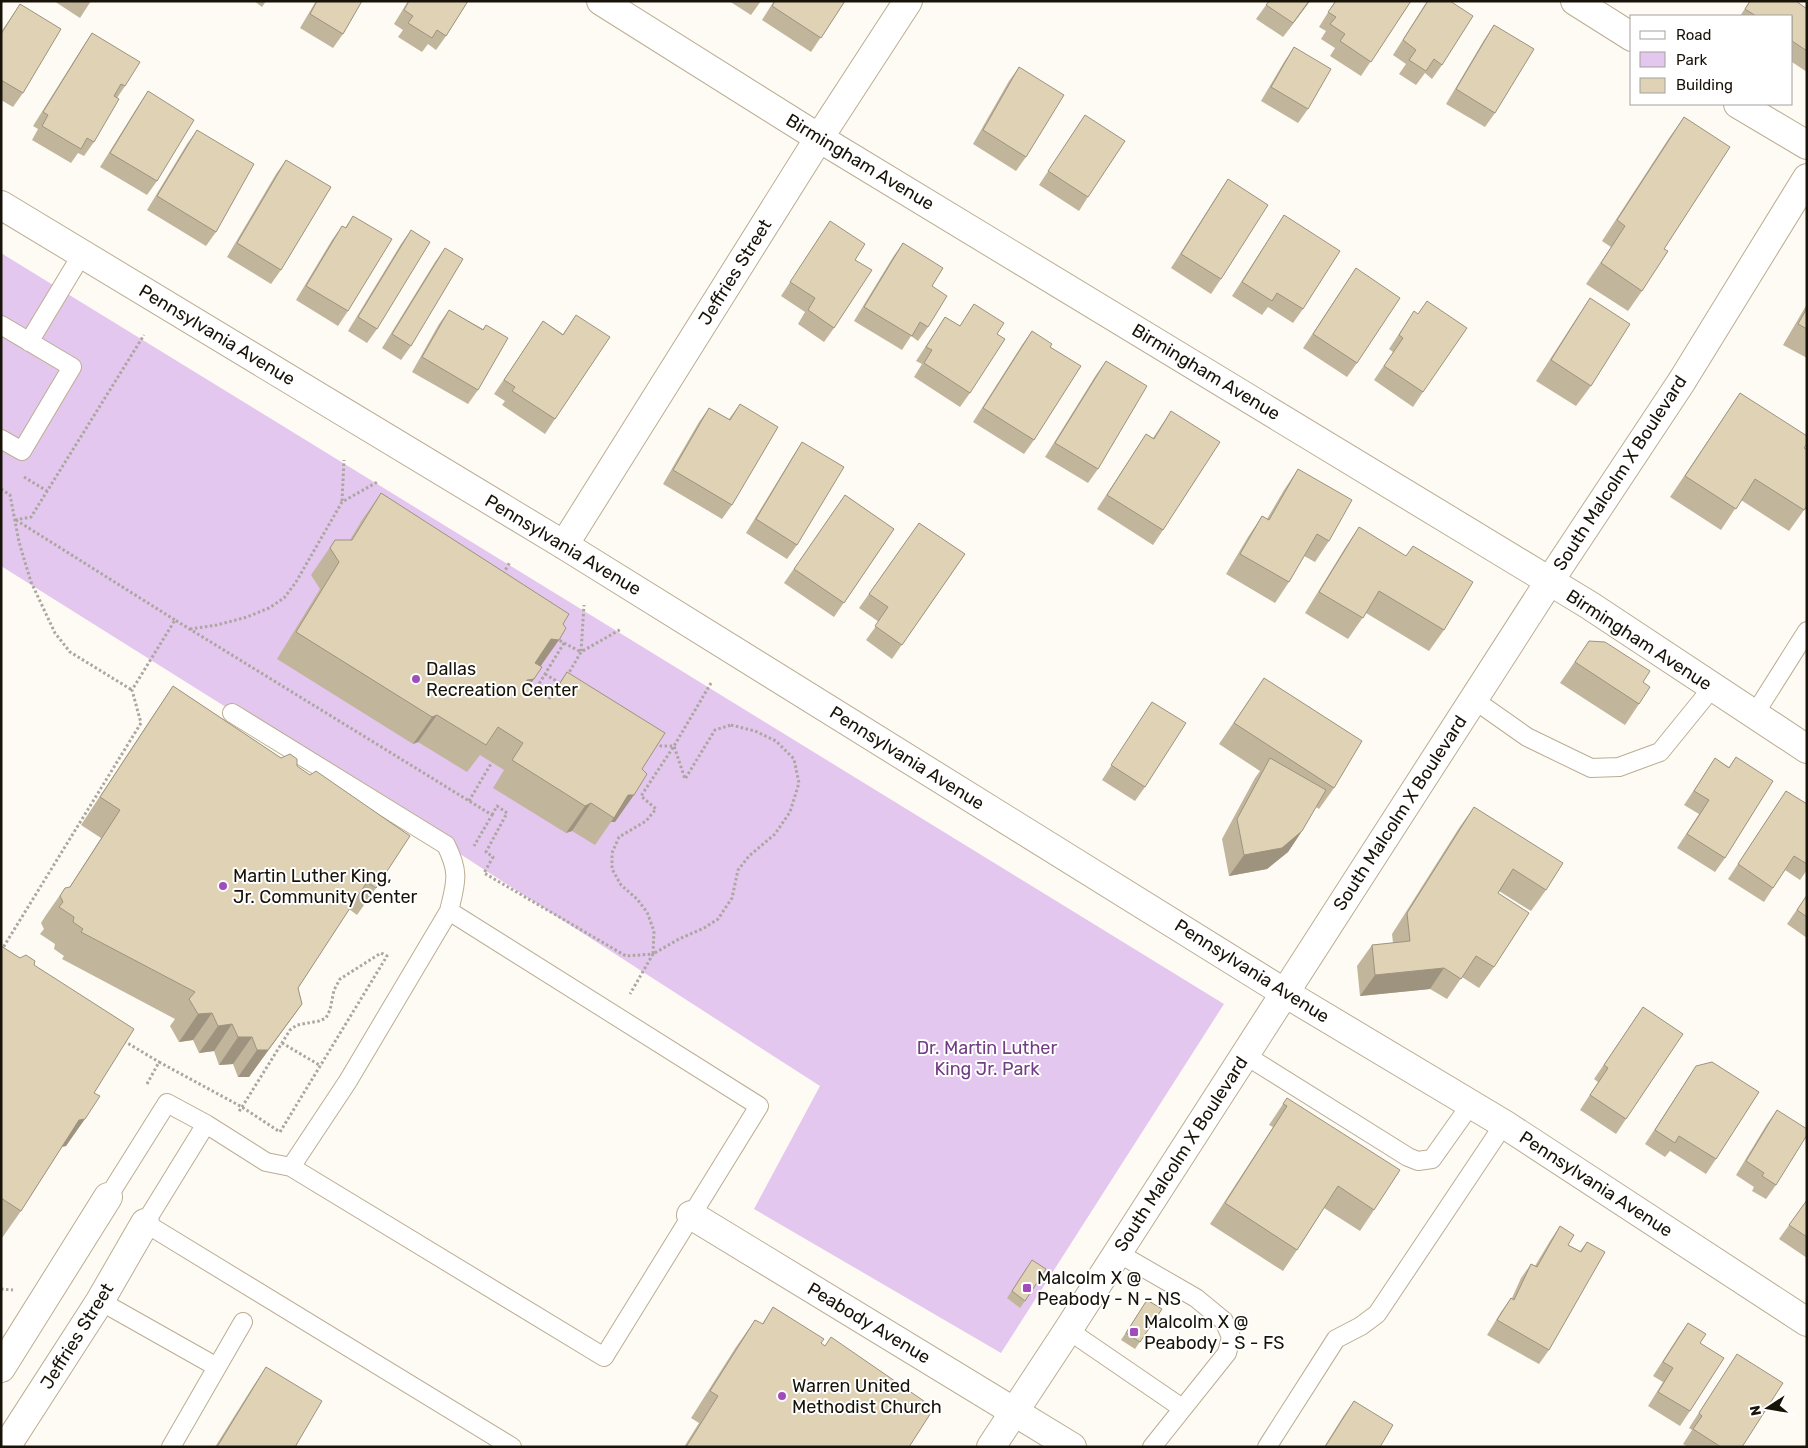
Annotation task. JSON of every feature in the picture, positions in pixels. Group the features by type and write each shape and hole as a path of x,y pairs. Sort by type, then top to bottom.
{"street":[{"name":"Birmingham Avenue","path":"601,1 819,138 1510,556 1549,582 1589,605 1807,749"},
{"name":"Jeffries Street","path":"564,545 819,138 908,1"},
{"path":"1575,1 1630,36"},
{"path":"1740,105 1807,145"},
{"name":"South Malcolm X Boulevard","path":"991,1447 1118,1253 1473,699 1682,380 1807,178"},
{"name":"Pennsylvania Avenue","path":"1,205 564,545 1285,993 1504,1124 1807,1322"},
{"path":"1,1368 108,1197"},
{"name":"Peabody Avenue","path":"691,1216 1072,1447"},
{"name":"Jeffries Street","path":"6,1447 100,1301 146,1224"}],"lane":[{"path":"29,342 82,254"},
{"path":"1,325 72,367 22,451 1,439"},
{"path":"1754,715 1807,631"},
{"path":"1473,699 1527,737 1591,768 1619,767 1660,752 1712,688"},
{"path":"232,712 446,845 454,860 457,876 449,911 348,1081 291,1167"},
{"path":"108,1197 167,1103 206,1124 266,1162 291,1167 604,1357 759,1106 449,911"},
{"path":"1245,1055 1408,1157 1418,1161 1432,1159 1471,1104"},
{"path":"206,1124 146,1224 512,1447"},
{"path":"1267,1447 1336,1339 1361,1326 1377,1314 1504,1124"},
{"path":"1118,1253 1196,1298 1224,1321 1231,1337 1227,1353 1152,1447"},
{"path":"100,1301 217,1367"},
{"path":"171,1447 243,1322"},
{"path":"1068,1330 1182,1408"}],"path":[{"path":"15,520 31,517 144,336"},
{"path":"189,629 217,625 247,617 269,608 284,598 296,582 342,502 344,460"},
{"path":"342,502 379,481"},
{"path":"1,490 10,495 31,582 55,633 70,652 132,690 141,723 1,951"},
{"path":"15,520 492,815"},
{"path":"500,579 510,562"},
{"path":"562,684 581,652 584,605"},
{"path":"132,690 175,620"},
{"path":"581,652 621,628"},
{"path":"555,637 581,652"},
{"path":"532,696 564,643"},
{"path":"545,674 570,689"},
{"path":"617,1016 653,954 654,931 647,912 637,899 621,885 612,869 612,853 618,837 646,821 656,809 641,796 711,684"},
{"path":"457,876 497,806 507,813 486,852 493,857 484,873 626,956 653,954 679,939 704,928 718,919 732,898 738,870 749,856 774,834 790,812 799,783 794,759 776,741 755,730 731,725 715,730 685,779 674,746"},
{"path":"653,740 661,746 674,746"},
{"path":"469,801 492,762"},
{"path":"224,1135 290,1030 297,1025 326,1018 330,1010 334,990 340,979 381,953 387,956 280,1132 242,1107"},
{"path":"118,1037 159,1062"},
{"path":"282,1043 348,1081"}],"green space":[{"name":"Dr. Martin Luther King Jr. Park","path":"1,253 1224,1004 1001,1353 754,1209 820,1086 446,845 1,566"}],"building":[{"path":"317,1 362,1 343,34 310,14"},
{"path":"409,1 468,1 446,36 437,30 432,38 408,23 413,16 404,10"},
{"path":"775,1 845,1 821,38 772,6"},
{"path":"1269,1 1309,1 1293,23 1266,5"},
{"path":"1336,1 1411,1 1371,62 1340,41 1345,34 1330,24 1336,17 1328,12"},
{"path":"1428,1 1450,1 1473,16 1442,65 1434,59 1426,71 1409,60 1416,50 1403,40"},
{"path":"1750,1 1796,1 1807,9 1807,51 1793,42 1793,15 1754,15 1745,9"},
{"path":"20,4 61,29 23,93 1,80 1,34"},
{"path":"1494,25 1534,49 1495,113 1456,89"},
{"path":"92,33 140,62 125,86 121,84 114,96 119,99 94,142 87,138 81,149 42,126 48,115 43,112"},
{"path":"1294,47 1331,69 1308,109 1271,87"},
{"path":"1019,67 1064,95 1026,157 983,130"},
{"path":"148,91 194,120 157,181 110,153"},
{"path":"1085,115 1125,141 1088,197 1048,171"},
{"path":"1684,117 1730,147 1664,249 1668,251 1642,291 1601,263 1625,226 1617,220"},
{"path":"197,130 254,164 216,232 157,196"},
{"path":"286,160 331,187 281,270 237,243"},
{"path":"1228,179 1268,205 1221,279 1181,254"},
{"path":"1284,215 1340,251 1303,309 1277,293 1272,301 1242,282"},
{"path":"353,216 392,239 348,311 306,286 342,226 346,228"},
{"path":"830,221 865,244 855,260 872,270 834,328 808,310 815,298 790,282"},
{"path":"411,230 430,242 377,329 358,317"},
{"path":"903,243 943,268 932,286 947,296 928,327 920,322 912,336 864,307"},
{"path":"445,248 463,259 411,346 392,334"},
{"path":"1356,268 1400,298 1357,363 1313,334"},
{"path":"1590,298 1630,324 1591,386 1551,360"},
{"path":"1427,301 1467,328 1423,392 1384,366 1403,338 1399,335 1414,311 1418,314"},
{"path":"974,304 1004,323 997,334 1005,339 970,393 924,363 932,350 926,347 945,317 960,326"},
{"path":"1807,308 1807,329 1798,324"},
{"path":"449,310 483,330 486,325 508,338 478,390 422,357"},
{"path":"576,315 610,337 555,419 512,391 515,387 504,380 543,321 563,335"},
{"path":"1032,331 1052,344 1050,347 1081,366 1034,440 983,408"},
{"path":"1106,361 1147,386 1098,469 1055,443"},
{"path":"1740,393 1807,436 1807,444 1804,448 1807,450 1807,506 1804,510 1755,479 1736,509 1685,476"},
{"path":"740,404 778,427 732,505 673,470 709,408 730,420"},
{"path":"1171,411 1220,442 1163,530 1107,495 1146,434 1154,439"},
{"path":"802,442 844,467 797,545 756,519"},
{"path":"1298,469 1352,500 1329,541 1317,534 1289,582 1240,554 1262,516 1269,520"},
{"name":"Dallas Recreation Center","path":"381,493 569,614 563,624 566,628 559,640 551,639 535,663 542,667 534,679 527,680 525,684 550,699 567,672 665,733 642,769 647,774 634,795 628,795 614,818 591,803 585,806 512,760 523,743 498,727 486,745 437,715 432,717 296,632 339,562 330,548 335,540 352,540"},
{"path":"845,495 894,529 844,603 794,569"},
{"path":"919,523 965,554 902,645 875,626 888,607 869,594"},
{"path":"1359,527 1406,556 1413,546 1473,582 1444,630 1379,591 1363,618 1319,592"},
{"path":"1589,641 1605,642 1650,671 1643,682 1650,687 1639,704 1575,662"},
{"path":"1264,678 1362,741 1334,788 1234,723"},
{"name":"Martin Luther King, Jr. Community Center","path":"173,686 281,758 290,754 297,759 297,766 310,775 316,771 410,836 376,888 367,882 298,988 302,1004 268,1050 257,1050 252,1037 238,1037 232,1024 218,1026 212,1013 198,1014 189,999 195,992 81,932 83,929 73,922 74,917 59,907 63,902 60,896 65,888 70,887 120,810 100,797"},
{"path":"1152,702 1186,723 1145,787 1111,765"},
{"path":"1736,757 1773,781 1725,858 1687,834 1709,800 1694,791 1715,758 1729,768"},
{"path":"1270,758 1326,790 1302,831 1282,848 1244,855 1237,819"},
{"path":"1786,791 1807,804 1807,864 1794,856 1773,888 1738,864"},
{"path":"1474,807 1563,863 1546,890 1513,869 1498,893 1529,913 1494,967 1476,956 1461,979 1444,968 1375,975 1372,945 1410,941 1407,913"},
{"path":"1807,895 1807,917 1797,910"},
{"path":"1,946 20,958 26,955 35,961 34,965 134,1029 94,1093 100,1096 85,1119 79,1120 21,1211 1,1198"},
{"path":"1643,1007 1683,1034 1626,1119 1590,1095 1608,1068 1604,1065"},
{"path":"1712,1062 1759,1092 1716,1159 1679,1136 1675,1143 1655,1130 1696,1066"},
{"path":"1287,1098 1400,1170 1374,1210 1338,1186 1297,1250 1225,1203 1287,1106 1283,1104"},
{"path":"1777,1110 1807,1129 1807,1135 1776,1185 1762,1176 1764,1173 1746,1161"},
{"path":"1807,1200 1807,1237 1789,1225"},
{"path":"1560,1226 1574,1235 1568,1245 1581,1252 1587,1242 1605,1252 1549,1350 1497,1320 1511,1298 1514,1300 1531,1264 1537,1267"},
{"path":"1032,1260 1046,1269 1025,1301 1012,1291"},
{"path":"1147,1300 1162,1309 1140,1342 1126,1333"},
{"name":"Warren United Methodist Church","path":"773,1307 824,1339 821,1343 825,1346 831,1337 934,1408 909,1447 686,1447 718,1396 710,1391 755,1320 763,1324"},
{"path":"1688,1323 1706,1334 1700,1343 1724,1358 1690,1411 1658,1392 1673,1368 1663,1362"},
{"path":"1737,1354 1783,1383 1742,1447 1721,1447 1693,1429 1702,1416 1699,1413"},
{"path":"266,1367 322,1401 295,1447 217,1447"},
{"path":"1354,1401 1393,1425 1380,1447 1325,1447"}],"place":[{"name":"Dallas Recreation Center","path":"416,679"},
{"name":"Martin Luther King, Jr. Community Center","path":"223,886"},
{"name":"Malcolm X @ Peabody - N - NS","path":"1027,1288"},
{"name":"Malcolm X @ Peabody - S - FS","path":"1134,1332"},
{"name":"Warren United Methodist Church","path":"782,1396"}]}
